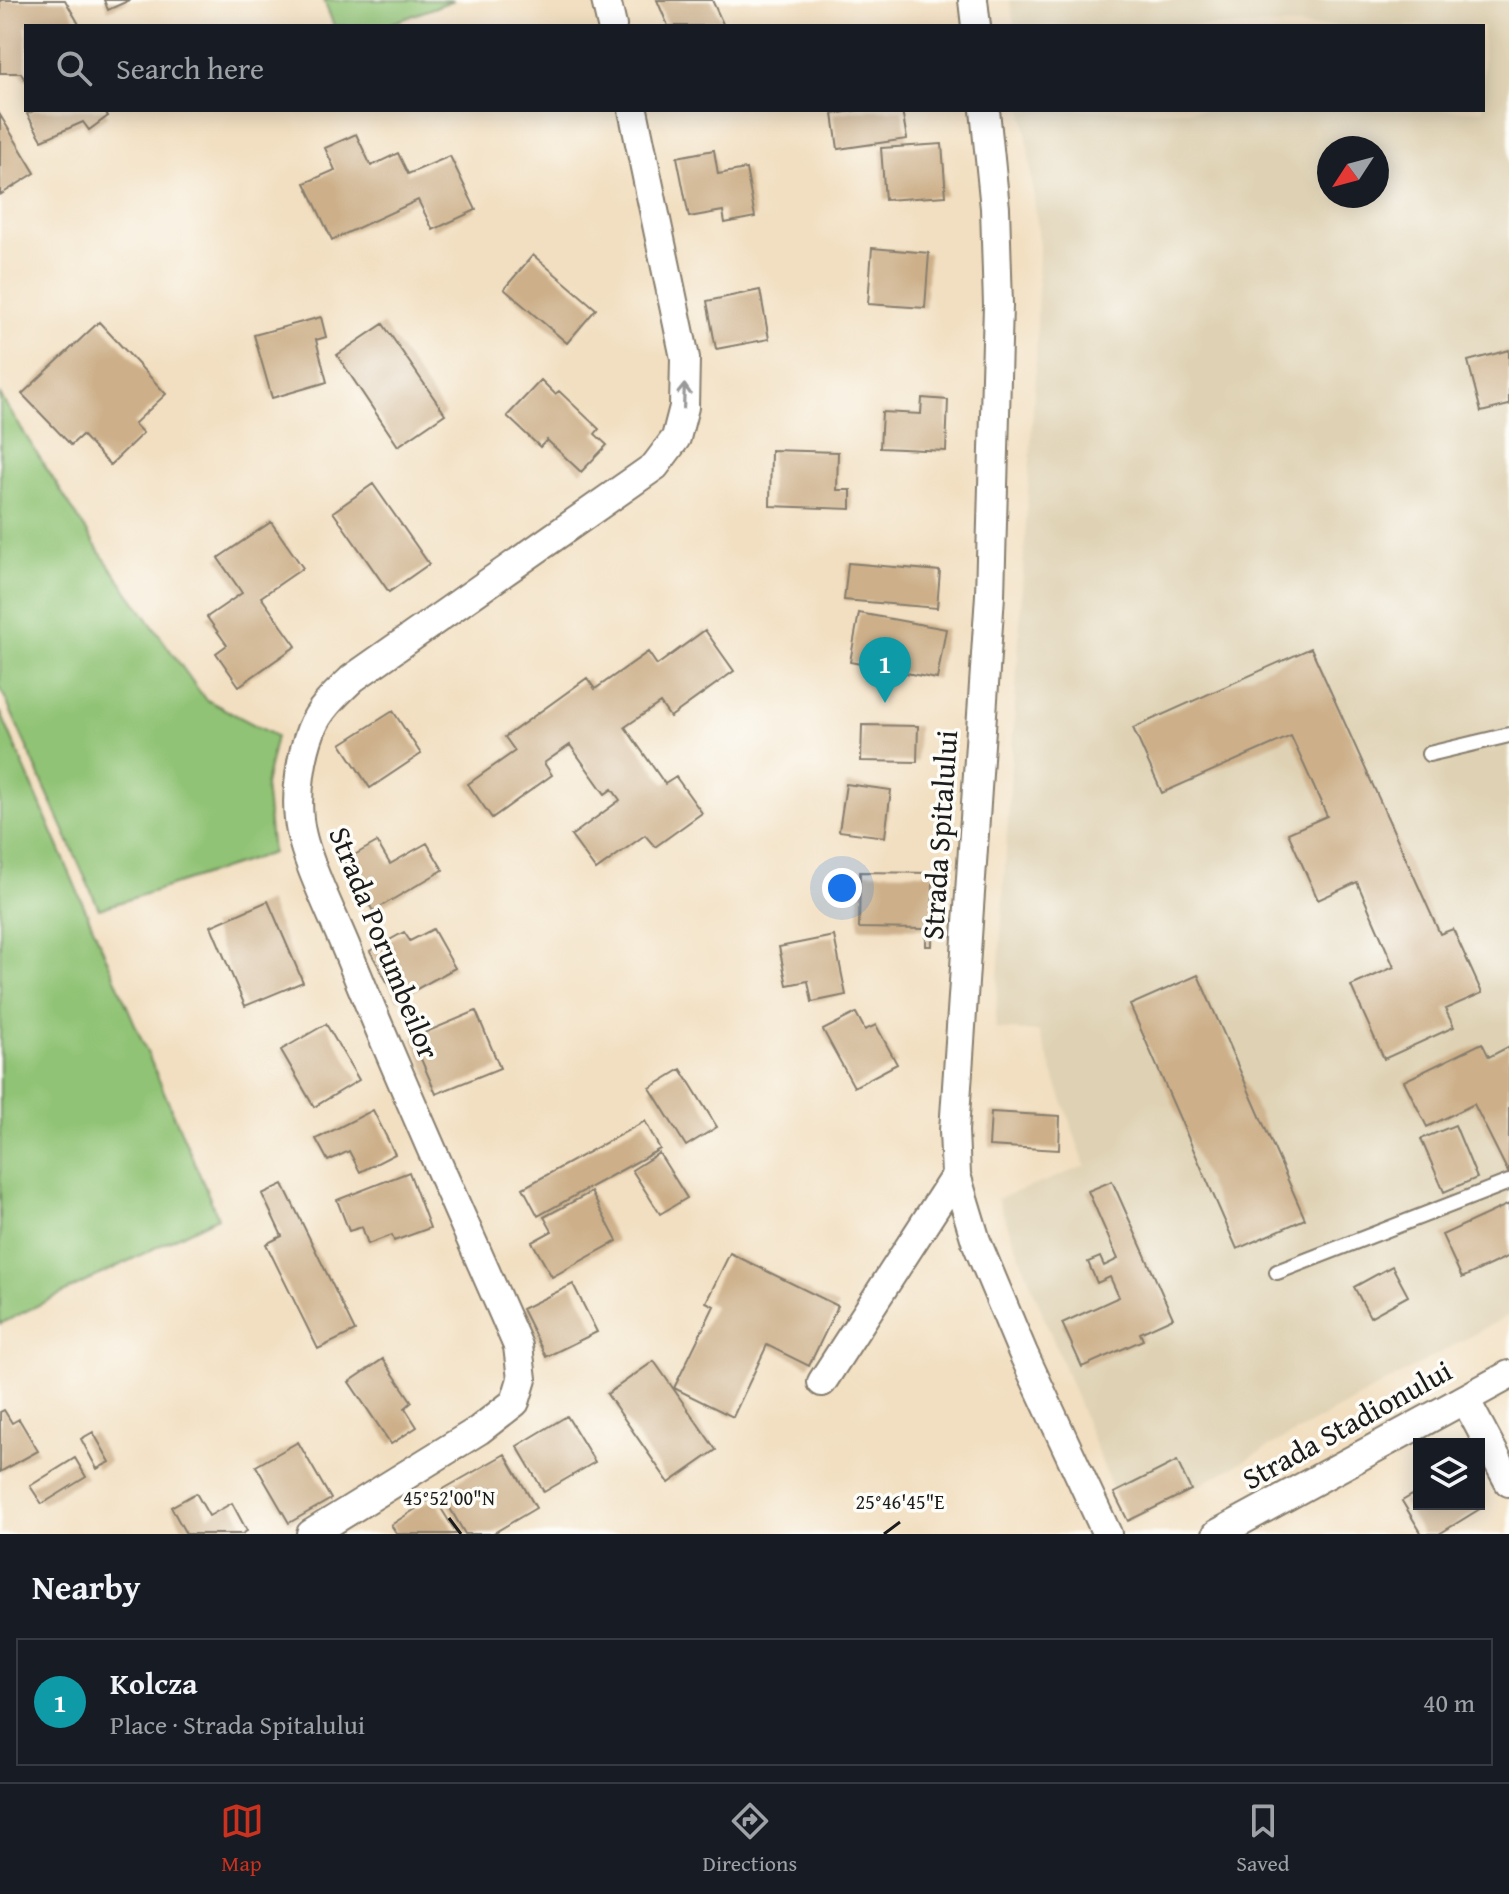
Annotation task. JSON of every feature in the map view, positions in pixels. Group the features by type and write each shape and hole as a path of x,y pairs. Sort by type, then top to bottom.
{"street":[{"path":"606,0 612,24"},
{"path":"973,0 976,24"},
{"name":"Strada Porumbeilor","path":"311,1534 479,1430 515,1402 522,1379 518,1346 363,989 305,846 299,820 299,788 311,729 331,699 353,678 655,466 676,438 684,407 685,358 633,112"},
{"name":"Strada Spitalului","path":"985,112 995,208 997,351 990,595 954,1131 956,1175 976,1241 1023,1353 1107,1534"},
{"path":"822,1382 956,1175"},
{"name":"Strada Stadionului","path":"1217,1534 1509,1375"},
{"path":"1465,1399 1509,1482"}],"lane":[{"path":"1429,754 1509,735"},
{"path":"1277,1272 1509,1182"}],"shaded area":[{"path":"1010,0 1509,0 1509,1315 1191,1490 1128,1521 1114,1493 997,1199 1085,1166 1039,1032 995,1029 1036,359 1039,241 1023,112 1485,112 1485,24 1014,24"}],"green space":[{"path":"324,0 454,0 390,24 333,24"},
{"path":"0,395 99,551 205,699 276,736 265,785 272,853 99,909 0,687"},
{"path":"0,711 218,1217 0,1324"}],"building":[{"path":"0,0 65,0 79,24 24,24 24,78 21,73 0,73"},
{"path":"104,0 130,0 108,10"},
{"path":"657,0 712,0 723,24 667,24"},
{"path":"105,112 108,116 89,130 83,122 42,140 27,114"},
{"path":"902,112 907,139 838,149 833,114"},
{"path":"0,115 35,173 0,195"},
{"path":"356,134 371,166 398,153 408,174 450,156 476,210 433,230 418,200 332,240 305,183 335,170 325,148"},
{"path":"942,144 946,196 885,200 881,148"},
{"path":"714,150 718,174 746,169 755,217 725,223 723,211 689,217 677,157"},
{"path":"872,248 929,253 925,308 868,304"},
{"path":"533,255 596,309 567,343 504,289"},
{"path":"760,290 769,339 716,349 707,301"},
{"path":"321,317 326,337 316,340 327,382 272,398 254,335"},
{"path":"99,322 166,394 134,424 143,433 110,465 82,435 71,445 22,394"},
{"path":"383,324 445,414 398,446 337,355"},
{"path":"1509,350 1509,405 1481,412 1468,361"},
{"path":"541,380 555,394 559,391 599,429 595,434 607,445 581,472 547,440 540,447 507,416"},
{"path":"922,398 948,400 946,451 880,448 882,412 921,414"},
{"path":"771,450 838,452 837,490 851,490 851,509 770,506"},
{"path":"373,484 429,564 389,592 333,512"},
{"path":"271,522 303,568 261,597 296,646 239,686 216,653 227,645 207,617 242,593 218,558"},
{"path":"848,563 940,571 937,608 844,600"},
{"path":"859,613 946,629 937,679 850,662"},
{"path":"705,630 734,671 670,717 660,703 625,727 665,784 676,777 702,813 655,847 645,835 596,870 571,836 620,800 612,789 605,794 570,745 544,763 552,775 492,818 468,784 515,751 505,737 587,678 595,689 648,652 657,665"},
{"path":"1311,648 1440,934 1453,929 1482,993 1445,1009 1454,1027 1384,1059 1351,986 1394,967 1357,882 1318,900 1288,833 1327,816 1291,736 1162,793 1133,728"},
{"path":"393,711 421,754 370,788 341,744"},
{"path":"862,725 918,726 917,762 861,761"},
{"path":"846,784 891,790 885,837 839,831"},
{"path":"377,842 390,864 427,843 443,870 373,911 344,861"},
{"path":"860,872 933,873 932,946 926,946 926,929 859,928"},
{"path":"268,901 303,982 245,1006 211,926"},
{"path":"433,929 455,968 397,1000 370,951 404,932 410,941"},
{"path":"834,936 846,995 812,1002 808,981 787,985 779,947"},
{"path":"1198,975 1305,1219 1237,1249 1130,1005"},
{"path":"476,1011 500,1068 436,1094 412,1038"},
{"path":"856,1013 865,1030 876,1025 897,1064 854,1087 823,1030"},
{"path":"326,1024 359,1080 314,1107 281,1050"},
{"path":"1482,1043 1489,1057 1508,1047 1509,1050 1509,1174 1474,1104 1427,1127 1404,1081"},
{"path":"681,1069 717,1127 686,1146 650,1088"},
{"path":"373,1110 395,1154 360,1172 349,1151 328,1161 316,1139"},
{"path":"991,1112 1060,1116 1059,1150 989,1146"},
{"path":"645,1121 660,1149 538,1216 523,1188"},
{"path":"1455,1125 1477,1178 1444,1192 1421,1139"},
{"path":"659,1153 687,1198 660,1214 632,1170"},
{"path":"409,1172 430,1228 394,1241 392,1235 368,1244 362,1227 349,1231 337,1200"},
{"path":"1112,1181 1173,1318 1140,1333 1143,1340 1082,1367 1062,1323 1119,1297 1110,1277 1097,1283 1088,1262 1100,1257 1104,1266 1118,1259 1088,1191"},
{"path":"283,1184 355,1331 318,1349 266,1244 282,1236 262,1194"},
{"path":"591,1192 617,1241 552,1277 532,1242 552,1231 544,1217"},
{"path":"1509,1204 1509,1256 1462,1278 1442,1235"},
{"path":"730,1253 838,1306 809,1366 767,1345 733,1417 674,1388 714,1306 706,1302"},
{"path":"1392,1266 1408,1296 1370,1317 1354,1287"},
{"path":"573,1284 597,1332 546,1357 522,1309"},
{"path":"383,1359 412,1402 405,1408 417,1427 391,1444 349,1382"},
{"path":"654,1361 716,1450 669,1483 607,1394"},
{"path":"4,1410 12,1423 19,1419 38,1451 0,1472 0,1412"},
{"path":"567,1416 595,1462 544,1492 517,1446"},
{"path":"93,1432 110,1462 97,1469 81,1439"},
{"path":"298,1442 331,1499 289,1523 256,1466"},
{"path":"505,1454 536,1508 492,1534 465,1534 440,1491"},
{"path":"75,1458 86,1477 42,1504 30,1486"},
{"path":"1177,1461 1191,1490 1128,1521 1114,1493"},
{"path":"196,1493 209,1516 232,1503 247,1531 242,1534 186,1534 171,1507"},
{"path":"1413,1495 1413,1510 1478,1510 1439,1534 1422,1534 1402,1501"},
{"path":"434,1497 457,1534 397,1534 391,1525"}],"place":[{"name":"Kolcza","path":"885,703"}]}
